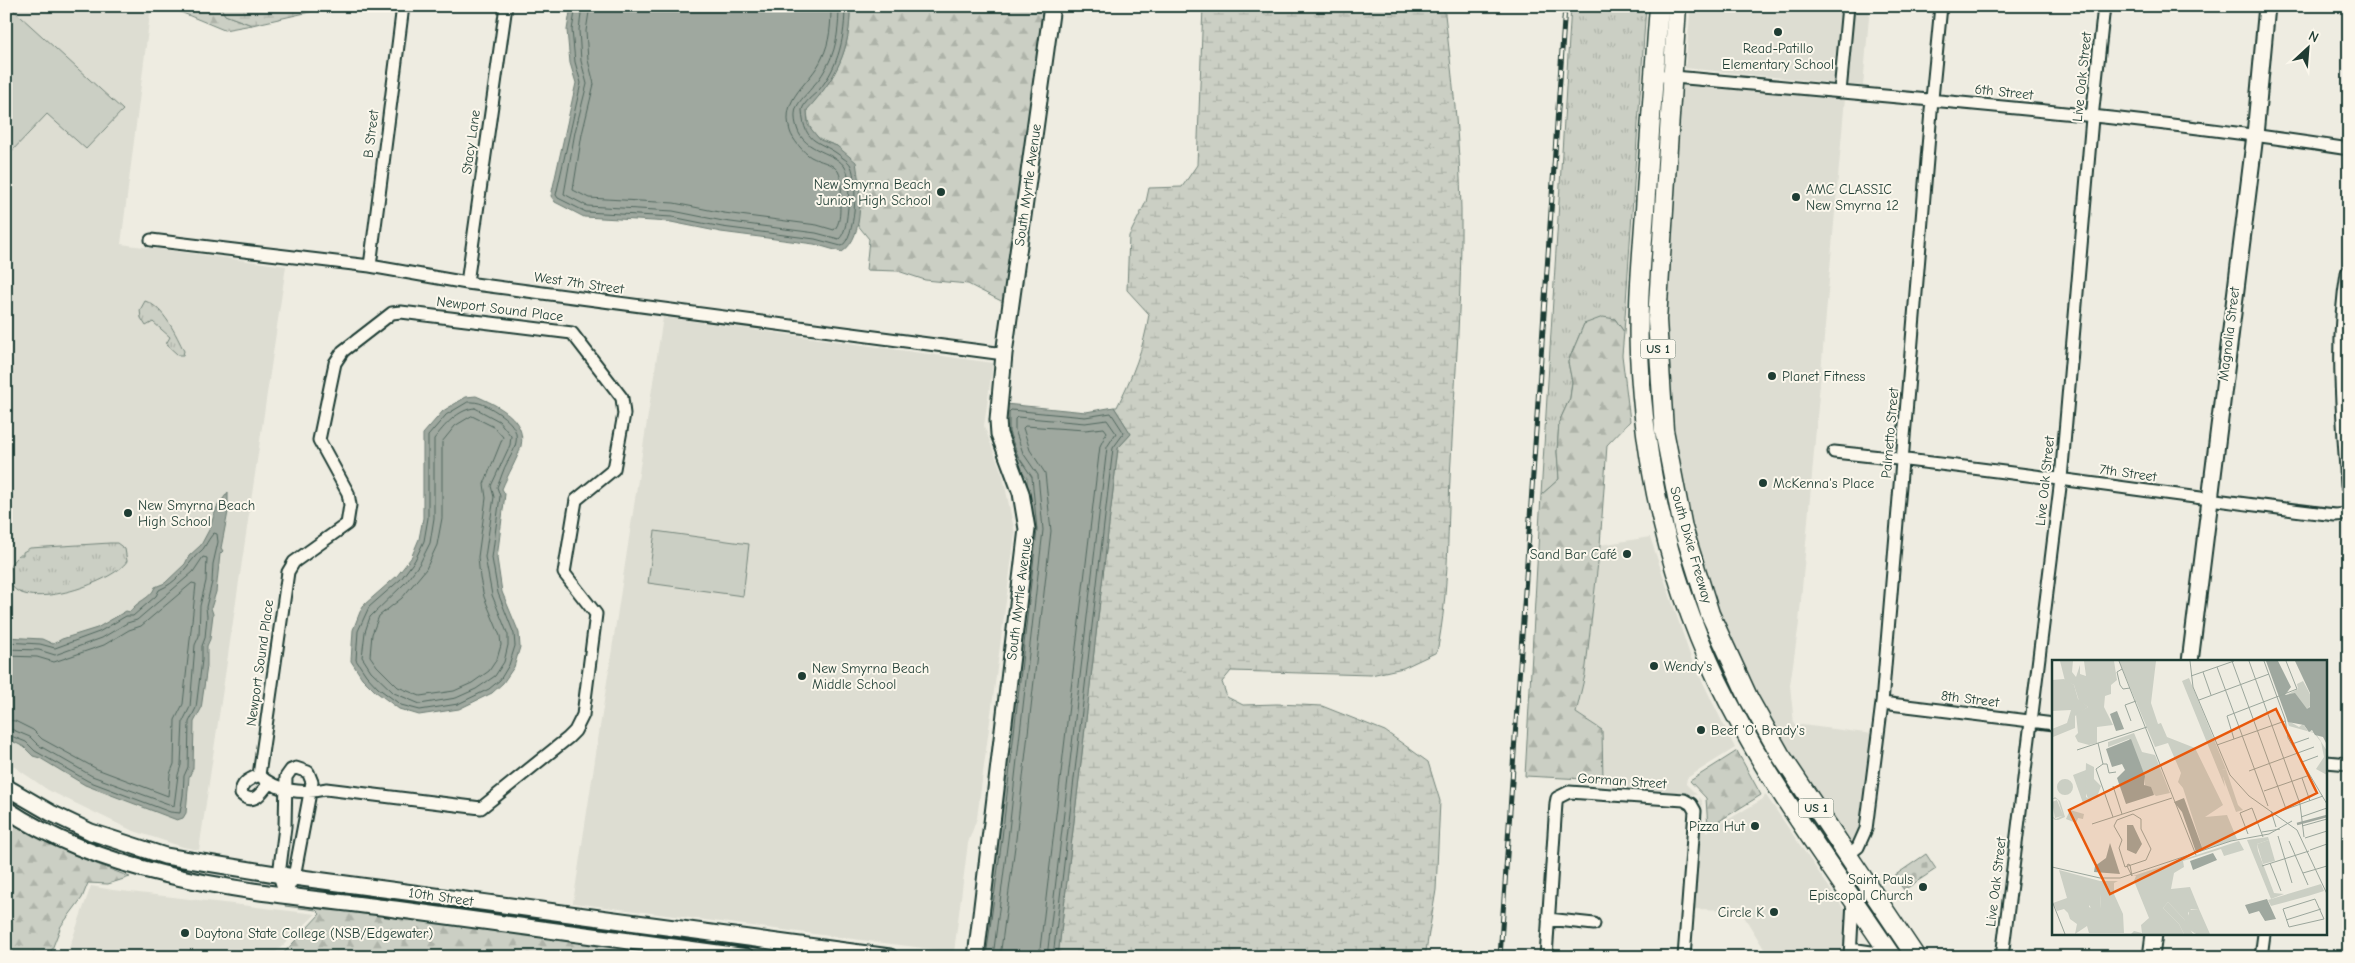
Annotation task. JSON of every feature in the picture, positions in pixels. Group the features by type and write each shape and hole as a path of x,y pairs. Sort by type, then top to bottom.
{"main road":[{"name":"US 1","path":"1654,76 1659,6"},
{"name":"US 1","path":"1672,77 1677,6"},
{"name":"South Dixie Freeway","path":"1654,76 1642,252 1639,352 1645,430 1663,529 1693,622 1719,683 1755,750 1892,956"},
{"name":"South Dixie Freeway","path":"1672,77 1660,253 1658,347 1664,430 1683,528 1710,614 1736,674 1771,740 1866,883 1918,956"},
{"path":"1810,835 1830,850 1848,856"},
{"path":"1833,868 1866,883"}],"street":[{"name":"B Street","path":"370,266 403,6"},
{"name":"Stacy Lane","path":"467,283 506,6"},
{"name":"South Myrtle Avenue","path":"976,957 1027,529 1020,493 999,434 998,420 1004,354 1052,6"},
{"path":"1840,92 1848,6"},
{"name":"Palmetto Street","path":"1848,856 1858,847 1866,829 1882,703 1941,6"},
{"name":"Live Oak Street","path":"2002,957 2061,479 2092,118 2104,6"},
{"name":"Magnolia Street","path":"2190,660 2255,135 2267,6"},
{"name":"6th Street","path":"1654,76 1932,99 2255,135 2349,149"},
{"name":"West 7th Street","path":"151,240 370,266 467,283 1004,354"},
{"path":"1642,252 1660,253"},
{"path":"2348,279 2342,324 2349,486"},
{"name":"Newport Sound Place","path":"397,312 572,333 622,398 624,414 614,469 576,500 564,573 596,614 583,715 575,731 481,808 326,789 311,792 287,790 269,783 259,775 288,572 294,562 347,524 349,515 348,493 319,440 338,355 392,313 397,312"},
{"path":"1645,430 1664,430"},
{"name":"7th Street","path":"1834,452 2061,479 2209,500 2336,515 2349,514"},
{"path":"1693,622 1710,614"},
{"path":"1719,683 1736,674"},
{"name":"8th Street","path":"1882,703 2052,724"},
{"path":"2328,762 2349,764"},
{"path":"285,894 287,774 294,769 301,768 311,775 311,792 302,829 286,876"},
{"path":"259,775 246,781 241,788 241,794 246,799 253,800 259,797 269,783"},
{"name":"10th Street","path":"6,787 51,813 128,846 173,858 286,876 890,957"},
{"name":"Gorman Street","path":"1546,957 1557,798 1569,792 1684,800 1691,804 1695,811 1684,957"},
{"name":"10th Street","path":"6,809 48,833 116,861 158,873 285,894 747,957"},
{"path":"285,827 302,829"},
{"path":"1853,898 1850,953 1892,956"},
{"path":"1548,919 1594,924"},
{"path":"2151,957 2154,936"},
{"path":"2261,957 2264,936"}],"shaded area":[{"name":"New Smyrna Beach High School","path":"6,6 151,6 121,244 286,266 199,850 183,847 131,830 48,790 6,761"},
{"name":"Read-Patillo Elementary School","path":"1691,6 1870,6 1863,86 1685,68"},
{"path":"1677,83 1845,98 1799,623 1790,685 1794,724 1873,734 1861,829 1859,837 1851,847 1755,699 1708,587 1687,511 1671,432 1664,332"},
{"name":"New Smyrna Beach Middle School","path":"663,317 993,363 984,426 1003,476 1015,534 977,818 968,843 954,952 573,903"},
{"path":"1650,537 1691,658 1735,748 1687,778 1686,784 1697,795 1603,784 1602,730 1576,713 1585,675 1600,545"},
{"path":"1765,794 1848,915 1845,957 1766,952 1740,910 1693,909 1699,797 1702,800 1703,828 1707,832 1763,799"},
{"name":"Daytona State College (NSB/Edgewater)","path":"91,886 316,914 276,952 275,957 66,957"}],"green space":[{"path":"6,6 9,6 123,110 86,149 47,114 10,153 6,149"},
{"path":"166,6 220,6 225,15 252,25 224,30"},
{"path":"220,6 316,6 314,11 252,25 225,15"},
{"path":"850,6 1043,6 1005,303 968,284 925,280 898,271 866,270 869,239 857,224 860,186 837,146 824,141 814,134 809,124 807,109 834,75 840,62 848,36"},
{"path":"1203,6 1444,6 1457,134 1461,241 1446,580 1437,652 1403,668 1371,675 1231,671 1222,682 1227,697 1243,705 1322,706 1385,731 1428,762 1440,801 1436,890 1425,957 1058,957 1118,448 1131,434 1114,407 1117,407 1137,362 1149,314 1127,290 1129,236 1146,202 1149,188 1182,187 1197,165"},
{"path":"1571,6 1646,6 1624,332 1615,319 1584,324 1568,362 1572,381 1570,398 1559,422 1557,452 1559,479 1541,495"},
{"path":"145,301 158,309 169,322 184,351 183,355 178,355 166,344 170,337 153,322 146,326 141,318 140,310"},
{"path":"1603,317 1615,319 1624,332 1622,355 1630,421 1607,445 1600,545 1585,675 1576,713 1602,730 1603,780 1525,776 1541,495 1559,479 1557,452 1559,422 1570,398 1572,382 1568,362 1584,324"},
{"path":"655,531 749,544 743,596 648,583"},
{"path":"117,543 125,549 127,561 118,570 86,586 66,592 29,595 16,590 9,579 9,569 12,563 19,555 23,555 23,552 30,548"},
{"path":"1737,751 1761,795 1708,828 1706,798 1690,781"},
{"path":"6,820 81,858 130,877 108,884 88,883 82,898 61,926 49,957 6,957"},
{"path":"1926,854 1936,869 1904,890 1894,876"},
{"path":"296,883 849,957 787,957 293,890"},
{"path":"287,901 706,957 280,957 320,914 316,910 285,906"}],"water":[{"path":"571,6 850,6 848,36 840,62 834,75 807,110 808,125 820,140 837,146 856,162 860,210 855,235 850,245 842,252 814,244 721,232 671,222 584,217 555,202 551,196 576,83 570,63 567,30"},
{"path":"476,396 509,414 515,421 522,436 520,451 502,489 505,494 497,558 502,592 519,633 520,647 514,667 503,683 492,693 459,709 419,715 399,709 375,691 362,678 351,661 353,630 365,604 397,576 411,558 419,539 423,518 423,434 443,411 466,397"},
{"path":"1005,404 1086,412 1114,407 1131,434 1118,448 1058,957 981,957 1028,507 1027,478 1013,458 1004,432"},
{"path":"228,492 228,512 221,548 223,551 220,554 216,592 211,608 213,614 210,639 207,646 207,666 201,709 194,722 193,768 189,777 186,813 183,818 177,820 85,785 40,758 33,756 24,747 6,738 6,637 42,639 53,644 62,639 97,628 126,611 130,612 155,587 165,583 201,545 209,530 217,507"}],"railway":[{"path":"1500,957 1565,6"}],"place":[{"name":"Read-Patillo Elementary School","path":"1778,32"},
{"name":"New Smyrna Beach Junior High School","path":"941,192"},
{"name":"AMC CLASSIC New Smyrna 12","path":"1796,197"},
{"name":"Planet Fitness","path":"1772,376"},
{"name":"McKenna's Place","path":"1763,483"},
{"name":"New Smyrna Beach High School","path":"128,513"},
{"name":"Sand Bar Café","path":"1627,554"},
{"name":"Wendy's","path":"1654,666"},
{"name":"New Smyrna Beach Middle School","path":"802,676"},
{"name":"Beef 'O' Brady's","path":"1701,730"},
{"name":"Pizza Hut","path":"1755,826"},
{"name":"Saint Pauls Episcopal Church","path":"1923,887"},
{"name":"Circle K","path":"1774,912"},
{"name":"Daytona State College (NSB/Edgewater)","path":"185,933"}]}
